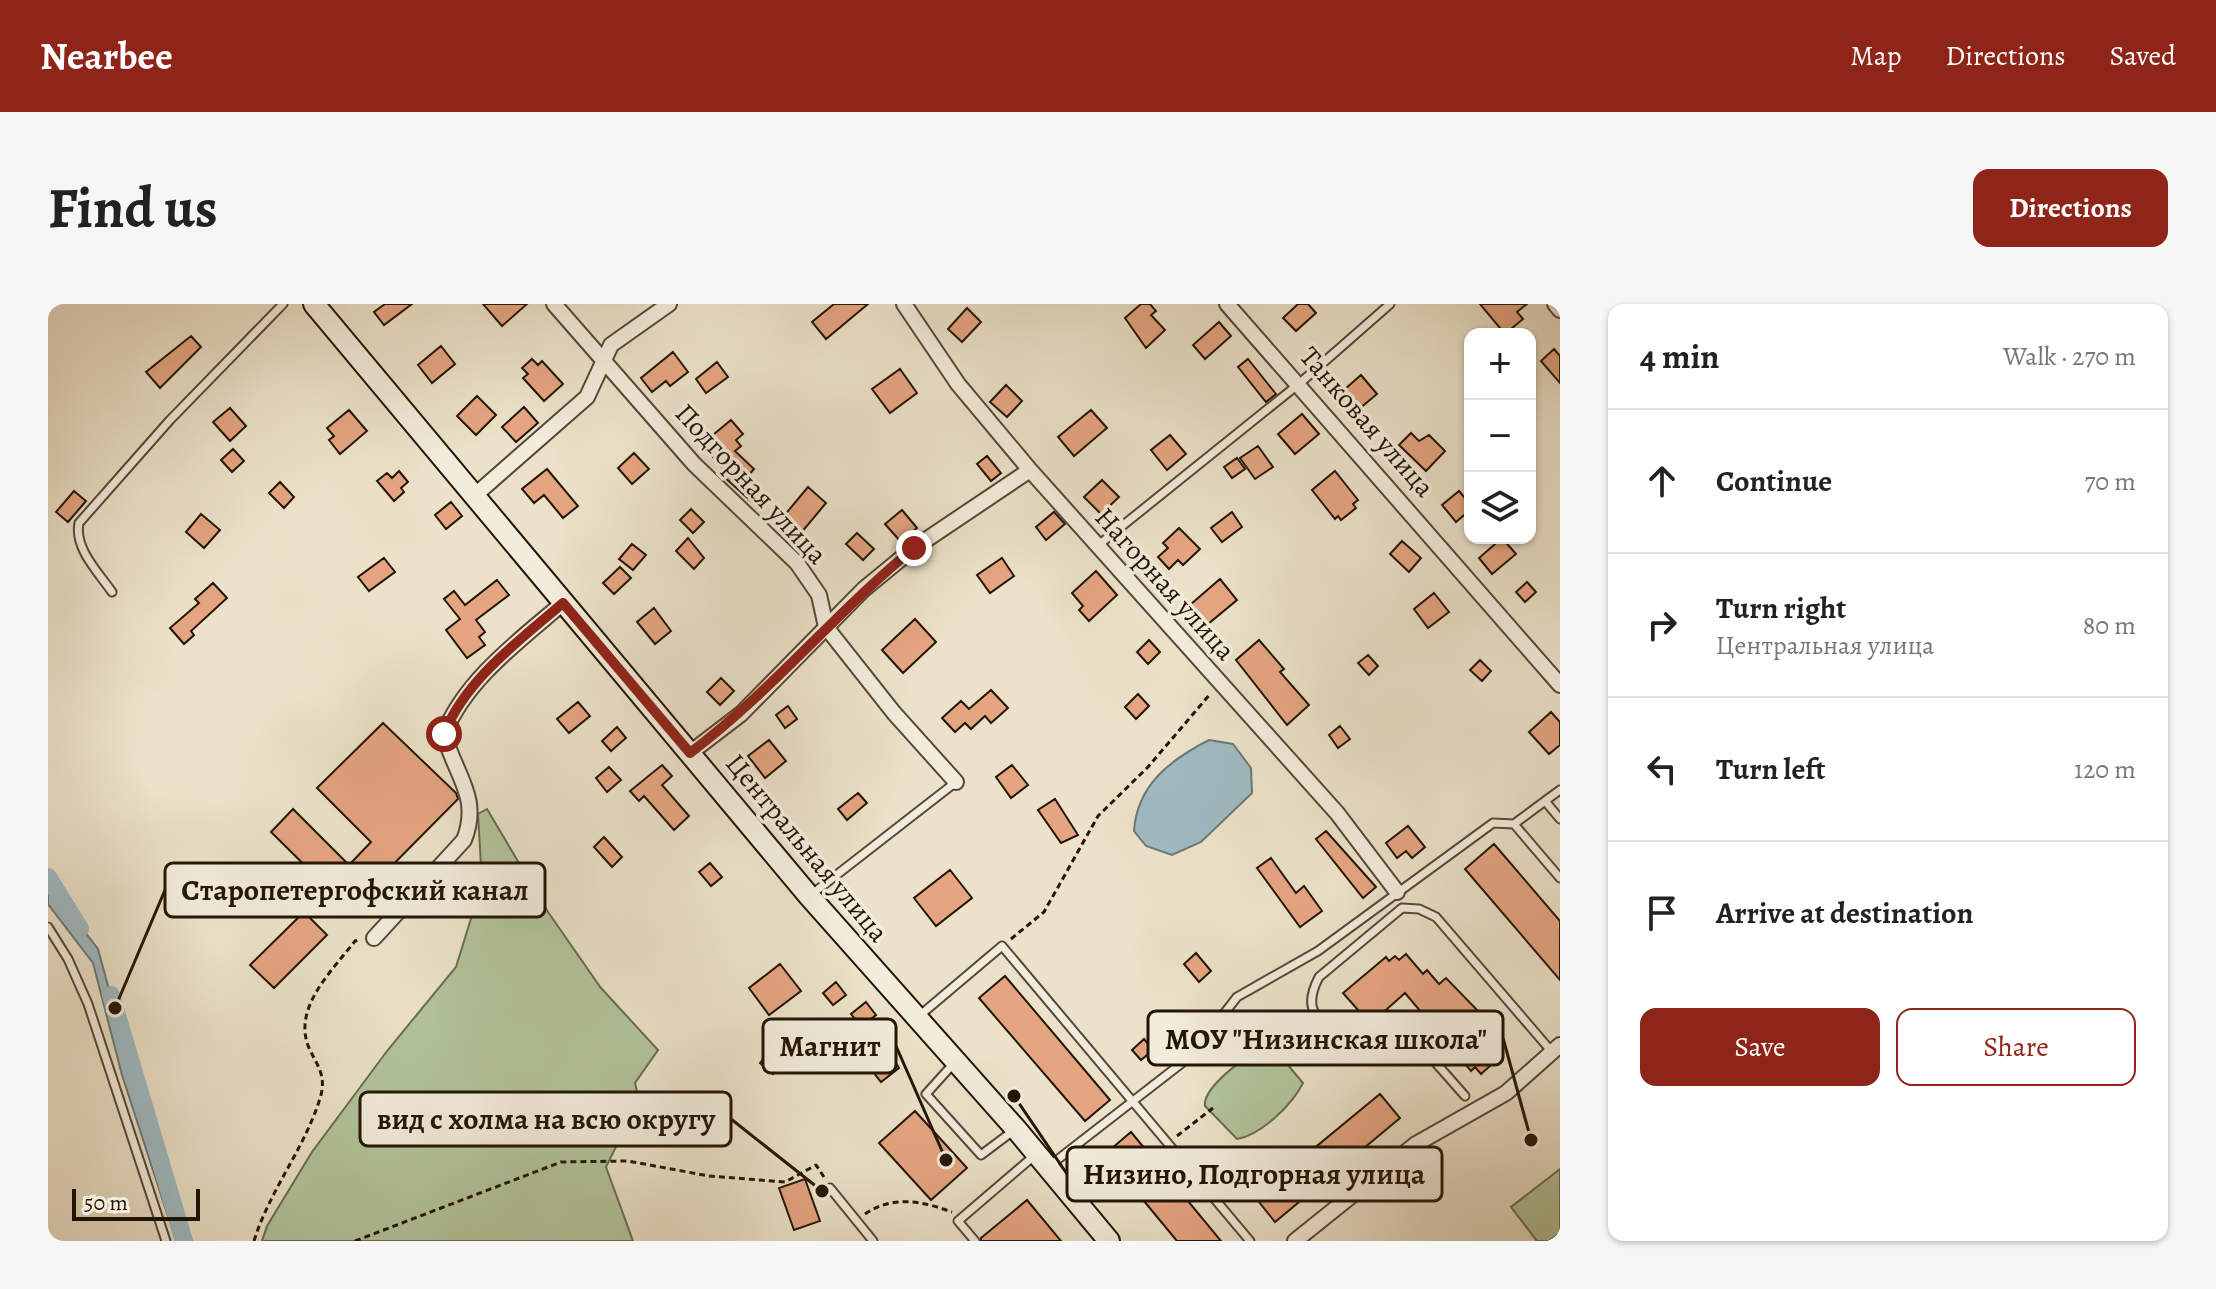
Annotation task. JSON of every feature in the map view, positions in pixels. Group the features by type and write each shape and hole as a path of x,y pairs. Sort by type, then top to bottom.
{"street":[{"name":"Центральная улица","path":"314,304 809,896 1016,1129 1105,1240"},
{"name":"Подгорная улица","path":"554,304 694,464 797,563 819,595 826,627 894,713 956,782"},
{"path":"473,497 587,397 611,345 669,304"},
{"name":"Нагорная улица","path":"904,304 958,384 1030,470 1337,813 1397,892"},
{"name":"Танковая улица","path":"1227,304 1300,383 1560,685"},
{"path":"1555,304 1560,310"},
{"path":"690,753 741,714 826,627 914,548 1030,470"},
{"path":"374,938 464,840 472,820 470,798 444,734 451,717 498,659 563,603"},
{"path":"1295,1241 1416,1144 1506,1093 1556,1049"}],"lane":[{"path":"112,592 81,547 77,534 79,523 170,420 283,304"},
{"path":"1096,547 1300,383 1390,304"},
{"path":"809,896 956,782"},
{"path":"975,1241 958,1221 963,1216 1191,1056 1237,997 1318,951 1493,823 1514,824 1560,790"},
{"path":"1545,801 1560,819"},
{"path":"1514,824 1560,878"},
{"path":"1465,1096 1413,1037 1340,1031 1322,1020 1311,1004 1311,991 1319,977 1402,908 1419,909 1436,917 1556,1049"},
{"path":"48,927 68,959 88,1004 166,1241"},
{"path":"916,1018 1002,946 1250,1241"},
{"path":"955,1061 926,1094 981,1155 1016,1129"},
{"path":"830,1188 873,1241"}],"path":[{"path":"1002,946 1044,912 1098,816 1148,767 1219,684"},
{"path":"254,1241 260,1220 310,1127 324,1081 308,1046 303,1020 318,989 355,941 374,938"},
{"path":"1168,1143 1213,1108"},
{"path":"355,1241 561,1162 628,1161 709,1176 785,1182 816,1165 830,1188"},
{"path":"856,1221 881,1203 910,1201 963,1216"}],"green space":[{"path":"487,809 548,912 601,988 658,1050 635,1083 639,1100 606,1167 633,1241 262,1241 267,1226 312,1152 387,1051 456,967 482,883 478,814"},
{"path":"1271,1045 1303,1083 1275,1118 1256,1132 1237,1139 1205,1106 1206,1098 1230,1070"},
{"path":"1560,1169 1560,1233 1549,1241 1537,1241 1511,1207"}],"water":[{"path":"1209,740 1233,744 1251,768 1252,793 1201,842 1172,855 1146,846 1134,831 1136,815 1149,787 1169,765"},
{"path":"48,884 98,949 137,1093 185,1241 176,1241 122,1075 93,963 48,904"}],"building":[{"path":"385,304 412,304 384,325 374,312"},
{"path":"483,304 527,304 502,326"},
{"path":"834,304 868,304 826,339 812,322"},
{"path":"1141,304 1150,304 1156,311 1151,315 1165,330 1146,348 1125,318"},
{"path":"1298,304 1308,304 1316,313 1296,331 1283,318"},
{"path":"1480,304 1527,304 1517,312 1523,319 1512,328 1500,328"},
{"path":"967,308 981,322 962,342 948,329"},
{"path":"1219,322 1231,336 1205,359 1193,345"},
{"path":"191,336 201,347 160,388 146,372"},
{"path":"441,346 455,364 432,383 418,365"},
{"path":"1554,349 1560,356 1560,383 1541,361"},
{"path":"673,352 688,372 670,386 666,381 652,392 641,378"},
{"path":"532,359 538,365 542,361 563,384 544,401 523,378 528,374 522,368"},
{"path":"1248,359 1276,394 1266,402 1238,367"},
{"path":"717,362 728,377 706,393 696,379"},
{"path":"900,369 917,393 890,413 872,389"},
{"path":"1361,375 1377,394 1353,414 1337,396"},
{"path":"1006,385 1022,401 1007,417 990,402"},
{"path":"477,396 496,415 476,435 457,416"},
{"path":"524,407 538,423 516,442 502,427"},
{"path":"230,408 246,426 230,441 213,422"},
{"path":"349,410 367,431 340,454 329,440 334,436 327,428"},
{"path":"1091,410 1107,428 1074,456 1058,437"},
{"path":"1302,414 1319,434 1295,454 1278,434"},
{"path":"731,420 743,434 736,440 741,446 735,451 754,469 747,477 761,490 751,501 722,475 725,471 702,444"},
{"path":"1411,433 1419,441 1429,435 1445,451 1426,471 1399,445"},
{"path":"1170,435 1186,454 1167,470 1151,450"},
{"path":"1258,446 1273,467 1255,479 1240,458"},
{"path":"233,449 244,461 232,472 221,460"},
{"path":"634,453 649,469 632,484 618,468"},
{"path":"987,456 1001,473 991,481 977,464"},
{"path":"1237,458 1245,469 1232,478 1224,467"},
{"path":"547,469 578,506 563,518 544,495 534,503 522,489"},
{"path":"399,471 408,482 401,488 404,492 394,501 377,481 387,473 392,478"},
{"path":"1335,471 1358,500 1353,504 1356,508 1341,520 1338,516 1335,519 1312,490"},
{"path":"1102,480 1119,497 1101,514 1084,497"},
{"path":"280,482 294,497 284,508 269,493"},
{"path":"808,487 826,503 801,533 783,517"},
{"path":"74,491 86,501 68,522 56,512"},
{"path":"1459,491 1464,497 1464,515 1456,522 1442,505"},
{"path":"451,502 462,516 446,529 435,515"},
{"path":"691,509 704,522 693,533 680,520"},
{"path":"902,510 917,528 901,542 885,524"},
{"path":"1054,512 1065,524 1046,540 1036,527"},
{"path":"1232,512 1242,527 1222,542 1211,528"},
{"path":"201,514 220,530 204,548 186,532"},
{"path":"1179,528 1200,549 1183,565 1178,560 1169,569 1158,557 1168,548 1163,543"},
{"path":"857,533 874,549 863,560 846,544"},
{"path":"688,538 704,558 694,569 676,551"},
{"path":"1402,541 1421,558 1409,572 1390,554"},
{"path":"632,544 646,555 633,570 619,559"},
{"path":"1495,544 1507,544 1516,554 1492,574 1479,558"},
{"path":"384,558 395,572 369,591 358,577"},
{"path":"1002,558 1014,576 990,593 977,575"},
{"path":"620,567 631,578 614,594 603,583"},
{"path":"1096,571 1117,595 1089,621 1079,610 1083,606 1072,593"},
{"path":"1220,579 1237,600 1208,624 1191,604"},
{"path":"497,580 509,595 476,620 485,632 479,637 485,645 467,658 446,630 460,619 444,599 454,591 465,605"},
{"path":"1527,582 1536,592 1525,602 1516,592"},
{"path":"213,583 227,598 191,631 194,635 184,644 170,628 199,603 195,599"},
{"path":"1434,593 1449,612 1428,628 1414,609"},
{"path":"654,608 671,631 655,644 637,622"},
{"path":"915,619 936,642 903,673 882,650"},
{"path":"1149,640 1160,652 1148,664 1137,652"},
{"path":"1259,640 1284,669 1280,672 1309,705 1287,725 1236,660"},
{"path":"1368,655 1378,666 1369,675 1358,663"},
{"path":"1480,660 1491,671 1482,681 1470,670"},
{"path":"721,678 734,691 720,705 707,692"},
{"path":"991,690 1008,708 991,723 985,716 971,729 965,723 955,732 942,718 961,701 969,709"},
{"path":"1138,694 1149,706 1136,719 1125,707"},
{"path":"578,702 590,716 569,733 557,719"},
{"path":"788,706 797,719 785,728 776,715"},
{"path":"1551,712 1560,722 1560,745 1549,754 1529,732"},
{"path":"383,723 456,793 458,799 349,909 271,832 293,809 349,865 371,842 317,788"},
{"path":"1340,726 1350,739 1338,748 1329,735"},
{"path":"617,727 626,738 611,751 602,741"},
{"path":"769,740 786,761 765,778 748,756"},
{"path":"662,765 672,776 662,785 689,816 674,830 644,796 639,801 630,791"},
{"path":"1012,765 1028,785 1011,798 996,777"},
{"path":"609,767 621,780 607,792 596,778"},
{"path":"858,793 867,803 847,820 838,809"},
{"path":"1055,799 1078,835 1061,843 1038,810"},
{"path":"1408,826 1425,847 1412,858 1406,851 1397,858 1386,843"},
{"path":"1326,831 1376,887 1363,898 1316,839"},
{"path":"604,837 622,857 612,867 594,847"},
{"path":"1494,844 1560,921 1560,980 1465,869"},
{"path":"1271,858 1296,893 1304,886 1322,911 1300,927 1257,868"},
{"path":"710,863 722,877 711,886 699,872"},
{"path":"950,870 972,898 936,926 914,898"},
{"path":"304,912 327,935 274,988 250,965"},
{"path":"1196,953 1211,971 1199,982 1184,964"},
{"path":"1406,954 1423,974 1427,970 1439,984 1446,978 1482,1015 1479,1017 1502,1044 1494,1051 1500,1057 1481,1074 1475,1067 1471,1071 1405,993 1377,1018 1372,1012 1365,1018 1343,993 1386,957 1389,961 1395,956 1399,960"},
{"path":"780,964 801,991 769,1015 749,988"},
{"path":"1005,976 1110,1100 1085,1121 979,998"},
{"path":"836,982 846,995 833,1005 823,993"},
{"path":"866,1002 876,1015 861,1027 851,1014"},
{"path":"881,1037 899,1068 881,1082 859,1054"},
{"path":"1144,1039 1153,1050 1141,1060 1132,1050"},
{"path":"769,1051 783,1062 773,1074 760,1063"},
{"path":"1380,1094 1400,1118 1275,1222 1255,1197"},
{"path":"915,1111 967,1168 931,1200 879,1143"},
{"path":"1131,1132 1221,1241 1177,1241 1105,1154"},
{"path":"805,1179 820,1221 794,1230 779,1188"},
{"path":"1027,1200 1061,1241 981,1241 981,1238"}],"waterway":[{"path":"48,877 80,929"},
{"path":"111,995 184,1241"}],"place":[{"name":"Старопетергофский канал","path":"115,1008"},
{"name":"Низино, Подгорная улица","path":"1014,1096"},
{"name":"МОУ \"Низинская школа\"","path":"1531,1140"},
{"name":"Магнит","path":"946,1160"},
{"name":"вид с холма на всю округу","path":"822,1191"}],"route":[{"path":"444,734 451,717 498,659 563,603 690,753 741,714 864,589 914,548"}]}
